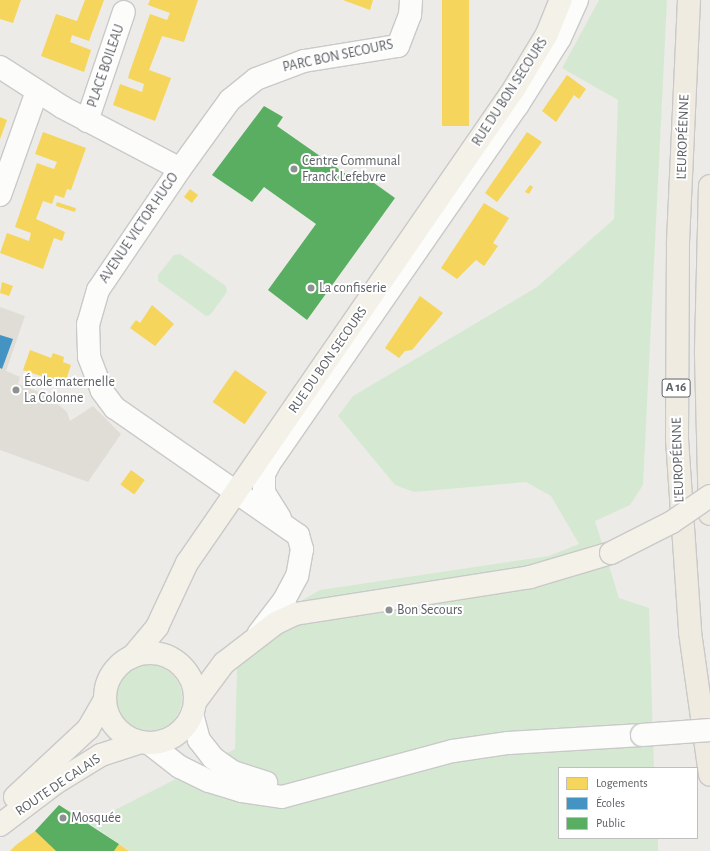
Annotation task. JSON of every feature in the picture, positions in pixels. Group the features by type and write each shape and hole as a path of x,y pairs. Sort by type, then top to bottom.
{"highway":[{"name":"L'EUROPÉENNE","path":"689,0 678,253 677,446 690,632 710,775"},
{"name":"A 16","path":"710,186 706,354 710,514"}],"main road":[{"name":"RUE DU BON SECOURS","path":"132,657 153,633 179,576 514,89 547,34 561,0"},
{"path":"193,708 192,682 176,662 152,653 132,657 111,674 105,699 107,713 117,729 145,743 177,734 218,669 253,640 282,619 310,610 530,577 610,553 672,522 710,496"},
{"name":"ROUTE DE CALAIS","path":"0,809 88,729 105,699"},
{"name":"ROUTE DE CALAIS","path":"0,825 101,755 145,743"}],"street":[{"name":"PARC BON SECOURS","path":"180,169 225,105 256,79 304,61 398,46 410,15 411,0"},
{"name":"RUE DU BON SECOURS","path":"284,522 264,492 264,474 269,464 517,106 560,38 577,0"},
{"name":"PLACE BOILEAU","path":"87,121 124,12"},
{"name":"AVENUE VICTOR HUGO","path":"0,67 87,121 180,169 98,290 88,324 89,357 99,386 115,408 236,493 284,522"},
{"path":"0,195 37,91"},
{"path":"253,640 285,599 299,569 300,539 284,522"},
{"path":"193,708 205,751 226,768 251,780 293,786 349,779"},
{"path":"145,743 189,772 248,792 292,796 349,779 476,747 710,730"}],"shaded area":[{"name":"École maternelle La Colonne","path":"0,307 25,316 6,371 20,377 18,384 47,395 67,412 70,421 93,406 121,434 88,482 0,450"}],"green space":[{"path":"599,0 667,0 643,485 630,505 595,521 619,598 649,608 654,767 558,767 558,839 658,839 658,851 130,851 89,823 235,749 237,668 294,605 320,590 549,556 579,544 551,496 526,482 414,492 395,485 338,416 353,396 537,287 614,219 618,100 562,68"},
{"path":"180,254 226,286 227,292 210,315 206,316 158,281 158,275 174,255"},
{"path":"149,665 161,668 172,675 179,686 182,698 179,710 172,721 161,728 149,731 137,728 126,721 119,710 116,698 119,686 126,675 137,668"}],"building: Logements":[{"path":"0,0 21,0 13,23 0,19"},
{"path":"85,0 104,0 89,41 72,35 70,42 91,50 84,72 41,56 56,14 77,21"},
{"path":"150,0 198,0 184,42 162,36 149,70 171,78 155,121 113,105 120,84 142,92 144,84 128,78 150,14 167,20 170,13 148,5"},
{"path":"343,0 373,0 370,10"},
{"path":"442,0 469,0 469,126 442,126"},
{"path":"567,75 586,89 579,99 574,95 556,122 542,111"},
{"path":"0,117 7,120 0,139"},
{"path":"43,132 86,148 71,190 67,189 64,198 55,195 52,204 43,201 36,219 65,232 62,241 54,238 43,269 0,253 7,233 29,241 31,233 15,227 37,163 54,169 57,162 35,154"},
{"path":"527,132 542,142 497,202 485,193"},
{"path":"530,185 533,187 529,194 525,192"},
{"path":"190,189 198,195 192,203 184,197"},
{"path":"57,202 76,208 75,212 56,206"},
{"path":"484,203 509,218 493,243 498,246 484,266 476,260 457,279 441,268"},
{"path":"2,282 13,286 9,296 0,293"},
{"path":"420,296 443,313 412,350 405,351 399,358 385,348"},
{"path":"152,305 174,324 155,346 130,328 136,320 140,323"},
{"path":"30,350 51,358 53,353 64,357 63,362 71,365 66,380 57,377 56,381 23,370"},
{"path":"235,370 267,392 245,424 213,402"},
{"path":"131,470 145,480 134,495 120,485"},
{"path":"35,831 56,851 10,851 16,845"},
{"path":"119,844 129,851 114,851"}],"building: Écoles":[{"path":"0,335 13,339 2,369 0,368"}],"building: Public":[{"path":"264,106 283,117 277,126 350,177 356,170 395,198 307,320 268,290 316,224 264,187 252,202 212,175"},
{"name":"Mosquée","path":"59,805 119,844 114,851 56,851 35,831"}],"place":[{"name":"Centre Communal Franck Lefebvre","path":"294,169"},
{"name":"La confiserie","path":"311,288"},
{"name":"École maternelle La Colonne","path":"16,390"},
{"name":"Bon Secours","path":"389,610"},
{"name":"Mosquée","path":"63,818"}]}
